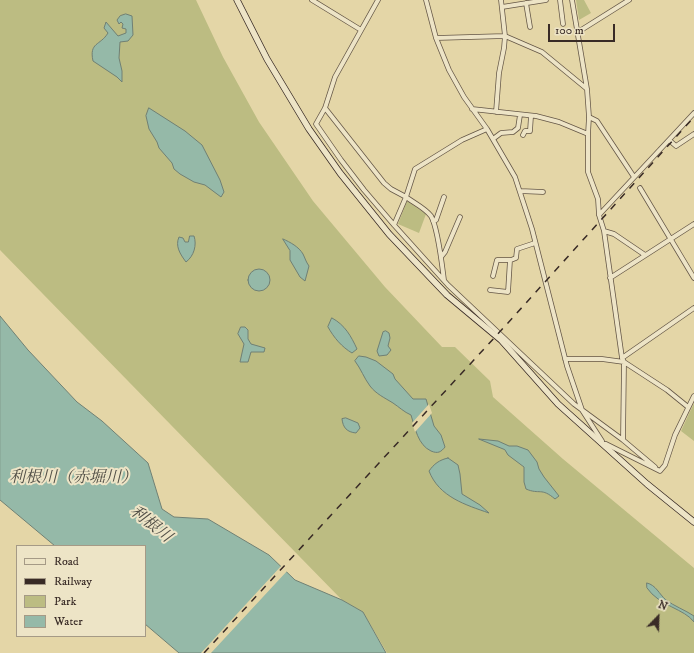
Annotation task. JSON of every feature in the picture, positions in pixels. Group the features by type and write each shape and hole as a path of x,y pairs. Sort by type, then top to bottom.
{"street":[{"path":"237,0 267,59 309,129 340,173 389,234 447,295 501,340 558,404 647,484 694,522"},
{"path":"312,0 361,30"},
{"path":"378,0 335,77 325,108 316,124 341,160 394,226 467,304 493,326 547,380 582,410 623,440 660,472"},
{"path":"426,0 436,38 449,70 515,176 532,229 534,243 565,359 582,410 602,440 601,443"},
{"path":"496,112 499,73 505,36 501,0"},
{"path":"502,7 546,0"},
{"path":"560,0 563,24"},
{"path":"572,0 587,89 589,117 588,172 598,199 599,215 604,231 623,360 623,440"},
{"path":"578,32 629,0"},
{"path":"526,3 530,27"},
{"path":"436,38 505,36 542,52 587,89"},
{"path":"325,108 384,183 426,211 433,221 441,257 444,280"},
{"path":"472,109 531,116 559,122 588,134"},
{"path":"599,215 694,113"},
{"path":"493,139 501,133 513,132 518,128 520,115"},
{"path":"523,135 525,131 530,131 531,116"},
{"path":"589,117 597,121 634,177"},
{"path":"394,226 406,197 415,169 462,140 487,129"},
{"path":"669,140 676,146 694,134"},
{"path":"640,188 694,278"},
{"path":"520,191 543,192"},
{"path":"433,221 436,220 444,197"},
{"path":"441,257 445,252 460,217"},
{"path":"610,278 694,224"},
{"path":"604,231 614,234 645,255"},
{"path":"493,276 497,260 510,260 516,258 517,249 534,243"},
{"path":"490,290 508,292 510,260"},
{"path":"623,360 694,308"},
{"path":"565,359 623,360 667,390 688,407"},
{"path":"660,472 665,465 674,436 694,396"},
{"path":"601,443 606,444 660,472"}],"green space":[{"path":"0,0 196,0 223,57 259,122 313,201 385,287 442,347 455,347 490,381 493,397 563,459 694,568 694,653 387,653 363,612 342,600 0,250"},
{"path":"576,0 584,0 591,13 579,20"},
{"path":"407,201 426,214 419,233 398,224"},
{"path":"694,403 694,441 681,431"}],"water":[{"path":"126,14 132,16 133,35 128,41 120,42 119,58 122,71 122,82 93,61 92,55 94,47 108,33 104,28 106,22 118,36 126,33 126,29 122,28 123,24 121,22 119,24 117,20 120,16"},
{"path":"149,108 185,131 202,145 220,180 224,192 221,197 205,185 194,182 174,169 172,163 159,148 149,129 146,116"},
{"path":"190,236 194,236 195,247 193,254 186,262 179,250 178,240 179,237 183,238 185,242 188,242"},
{"path":"283,239 297,247 303,254 309,266 305,281 300,277 290,260 290,251"},
{"path":"259,269 267,272 270,280 267,288 259,291 251,288 248,280 251,272"},
{"name":"利根川（赤堀川）","path":"0,316 28,350 77,402 102,421 148,463 162,509 174,517 208,519 269,555 295,580 342,600 363,612 386,653 179,653 146,625 146,545 54,545 0,500"},
{"path":"332,318 347,331 357,349 352,353 338,342 328,327"},
{"path":"241,327 245,327 248,330 248,339 251,344 265,348 264,352 251,352 248,362 240,362 244,344 238,334"},
{"path":"386,331 389,333 390,338 388,346 391,350 387,355 379,356 377,351 383,332"},
{"path":"359,356 376,361 393,374 395,379 413,399 426,399 434,426 441,435 445,447 442,450 439,452 431,451 423,445 416,431 411,415 372,389 355,361"},
{"path":"346,418 358,423 360,428 356,433 348,431 344,427 342,419"},
{"path":"479,439 498,441 509,446 517,446 528,450 537,462 544,477 559,496 555,499 547,493 526,489 524,482 524,467 508,455 505,450"},
{"path":"448,458 458,465 462,494 480,505 489,513 454,499 439,487 429,471 437,463"},
{"path":"647,583 655,588 666,600 694,616 694,622 685,614 658,599 647,588"}],"pier":[{"path":"429,404 432,413 415,432 412,423"},
{"path":"282,565 288,570 211,653 201,653"}],"railway":[{"path":"204,653 507,324 694,117"}],"water label":[{"name":"利根川","path":"150,525"}]}
